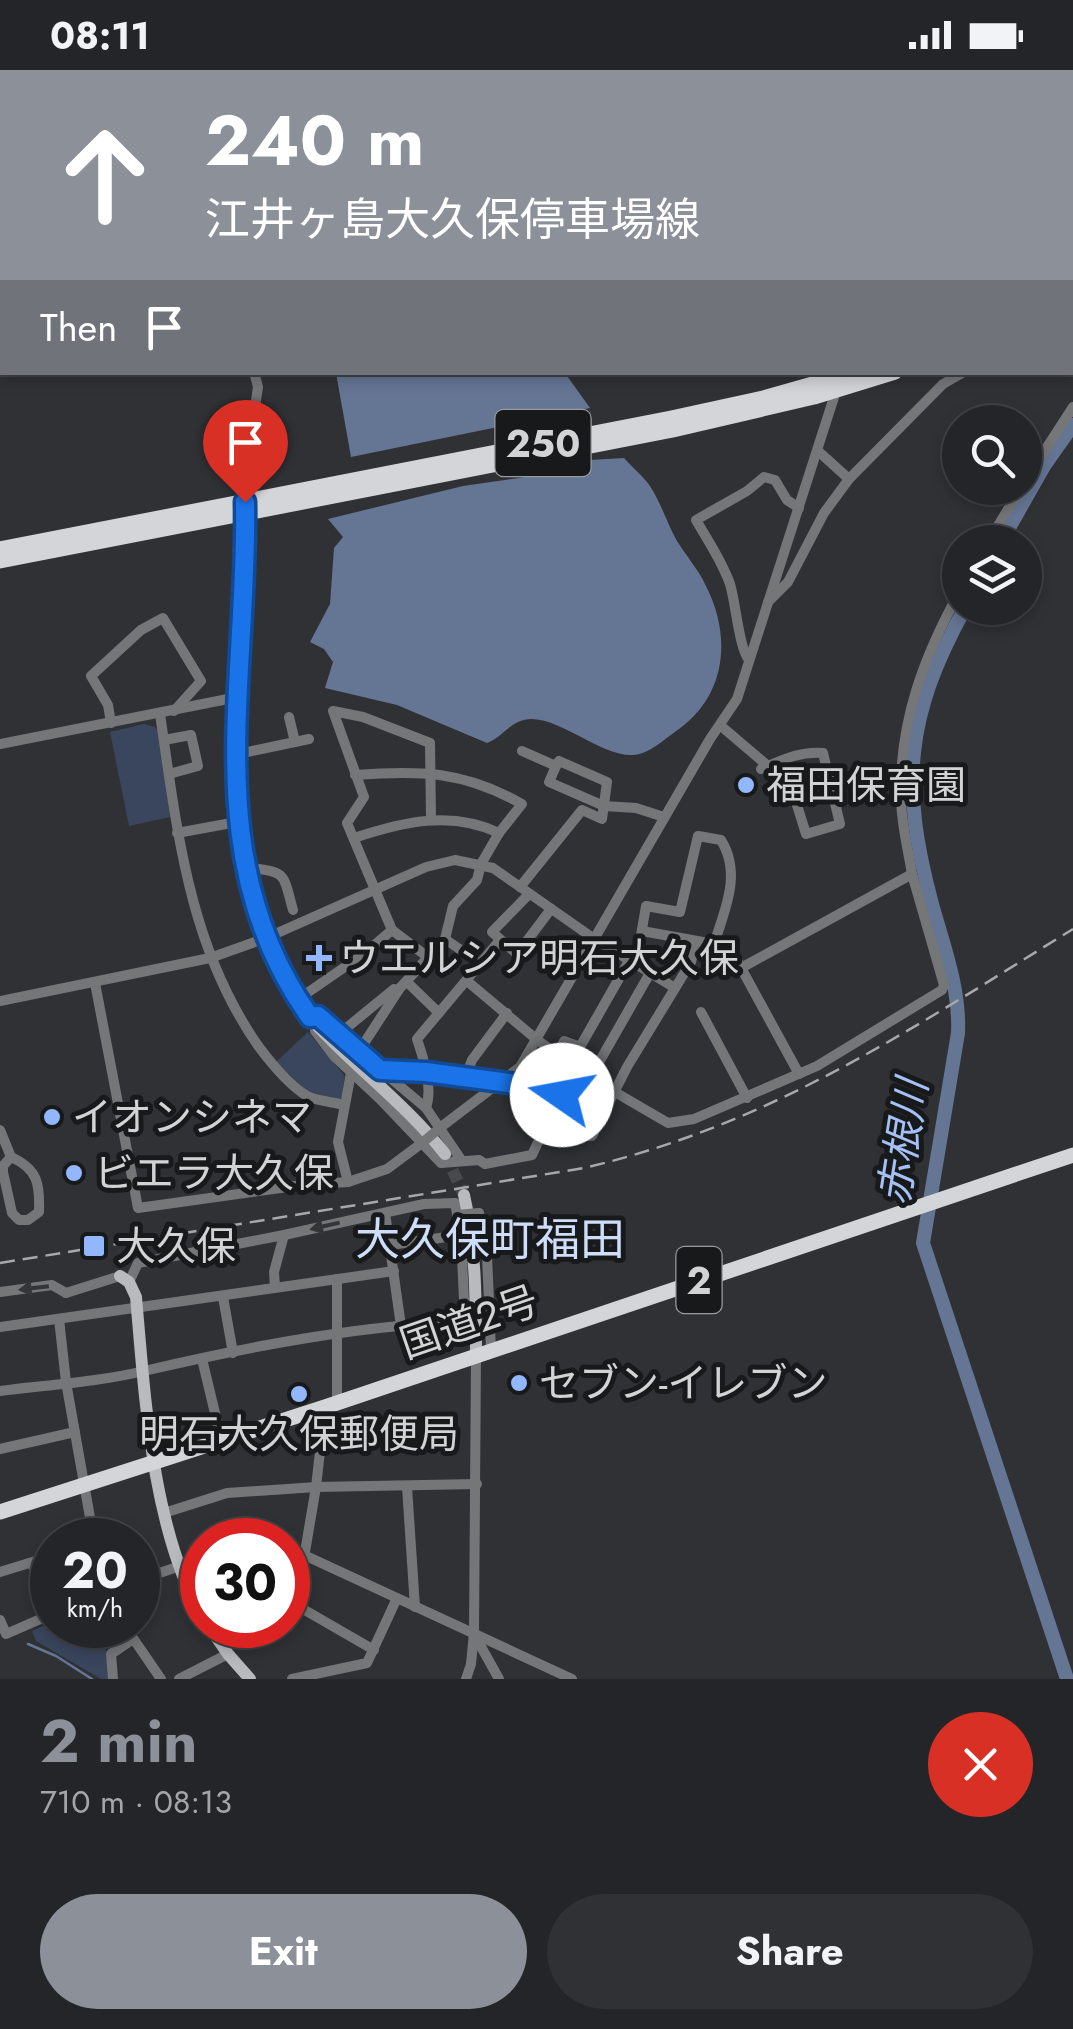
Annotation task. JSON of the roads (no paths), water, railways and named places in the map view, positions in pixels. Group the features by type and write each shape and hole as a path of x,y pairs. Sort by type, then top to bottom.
{"highway":[{"name":"250","path":"0,549 673,430 843,379 873,375"},
{"name":"250","path":"0,560 245,508"},
{"name":"国道2号","path":"0,1512 1073,1155"}],"main road":[{"path":"245,508 237,822 244,867 279,971 297,1000 445,1154"},
{"path":"459,1204 470,1220 470,1321 484,1352"},
{"path":"125,1279 137,1310 155,1460 180,1570"},
{"path":"224,1648 250,1679"}],"street":[{"path":"245,508 247,460 258,387 255,375"},
{"path":"95,983 138,1208 348,1182 387,1169 520,1066 737,699 768,602 850,479 943,384 959,375"},
{"path":"782,580 799,508 843,379"},
{"path":"1042,454 1073,406"},
{"path":"818,451 850,479"},
{"path":"750,660 742,650 740,620 724,566 696,520 764,477 775,480 787,500 799,508"},
{"path":"111,723 108,705 91,676 141,630 163,618 201,680 174,711"},
{"path":"466,982 574,1066 668,1123 694,1119 799,1074 852,1047 942,990 944,985 912,874 900,802 901,751 915,690 942,625"},
{"path":"0,744 238,698"},
{"path":"429,958 392,930 347,823 364,797 333,710 364,717 430,744 431,819"},
{"path":"160,714 177,833 210,958 233,1008 278,1070 309,1097 344,1104"},
{"path":"289,716 295,742"},
{"path":"721,726 764,767 783,760 806,752 823,753 840,824 806,834 783,760"},
{"path":"164,740 191,734 198,766 168,774"},
{"path":"238,754 309,739"},
{"path":"522,750 556,766"},
{"path":"551,908 517,954 492,932 582,810 602,819 604,806 607,782 559,761 549,782 604,806 636,808 664,817"},
{"path":"355,776 430,772 489,786 522,804 498,833 477,880 453,906 445,939 404,986 359,1051"},
{"path":"354,838 398,823 431,819 498,833"},
{"path":"177,833 237,822"},
{"path":"557,1054 564,1041 580,1048 632,963 646,906 680,912 698,836 715,837 728,851 732,879 714,944"},
{"path":"0,1001 210,958 442,862 468,860 525,890 675,988"},
{"path":"244,867 283,876 293,910"},
{"path":"741,968 912,874"},
{"path":"297,1000 392,930"},
{"path":"642,931 728,944 799,1074"},
{"path":"445,939 480,964"},
{"path":"426,1108 426,1072 418,1039 500,940"},
{"path":"546,1128 562,1136 592,1136 613,1092 691,962 696,941"},
{"path":"380,1070 546,1088 578,1099 650,973"},
{"path":"404,986 439,1013"},
{"path":"339,1034 395,988 404,986"},
{"path":"465,1078 472,1060 507,1012"},
{"path":"701,1012 748,1098"},
{"path":"462,1161 426,1108 318,1016 310,1017 310,1024 352,1073 440,1163 479,1160 485,1164 532,1155 574,1066"},
{"path":"348,1182 338,1142 352,1073"},
{"path":"0,1130 11,1157 33,1169 40,1207 36,1216 28,1220 15,1218 3,1172 11,1157"},
{"path":"0,1292 52,1285 66,1293 125,1279 138,1263 424,1204 459,1204 480,1213 486,1255 484,1352 476,1484 474,1633 466,1679"},
{"path":"0,1391 144,1371 337,1335 470,1321 459,1204"},
{"path":"385,1213 402,1326"},
{"path":"275,1288 274,1272 284,1235"},
{"path":"390,1245 462,1235"},
{"path":"0,1327 394,1271"},
{"path":"310,1521 331,1404 337,1279"},
{"path":"66,1293 66,1382 90,1518"},
{"path":"223,1296 233,1353"},
{"path":"202,1359 222,1438"},
{"path":"0,1449 75,1432"},
{"path":"164,1513 228,1493 476,1484"},
{"path":"407,1487 416,1607"},
{"path":"310,1558 572,1679"},
{"path":"0,1572 30,1564"},
{"path":"160,1572 178,1566"},
{"path":"292,1679 340,1674 367,1663 397,1598"},
{"path":"310,1616 374,1650"},
{"path":"0,1620 6,1634 30,1624"},
{"path":"474,1633 499,1679"},
{"path":"113,1679 111,1654 120,1648"},
{"path":"140,1648 161,1679"},
{"path":"179,1679 228,1654"}],"waterway":[{"name":"赤根川","path":"1011,525 1073,425"},
{"name":"赤根川","path":"956,625 930,684 914,752 915,823 954,984 958,1017 923,1243 1067,1679"},
{"path":"28,1644 92,1679"}],"tunnel":[{"path":"445,1154 464,1195"}],"railway":[{"path":"0,1263 584,1168 652,1149 717,1126 838,1070 1073,929"}],"place":[{"name":"福田保育園","path":"746,785"},
{"name":"ウエルシア明石大久保","path":"319,958"},
{"name":"イオンシネマ","path":"52,1117"},
{"name":"ビエラ大久保","path":"74,1173"},
{"name":"大久保","path":"94,1246"},
{"name":"セブン-イレブン","path":"519,1383"},
{"name":"明石大久保郵便局","path":"299,1394"}],"district":[{"name":"大久保町福田","path":"490,1239"}]}
